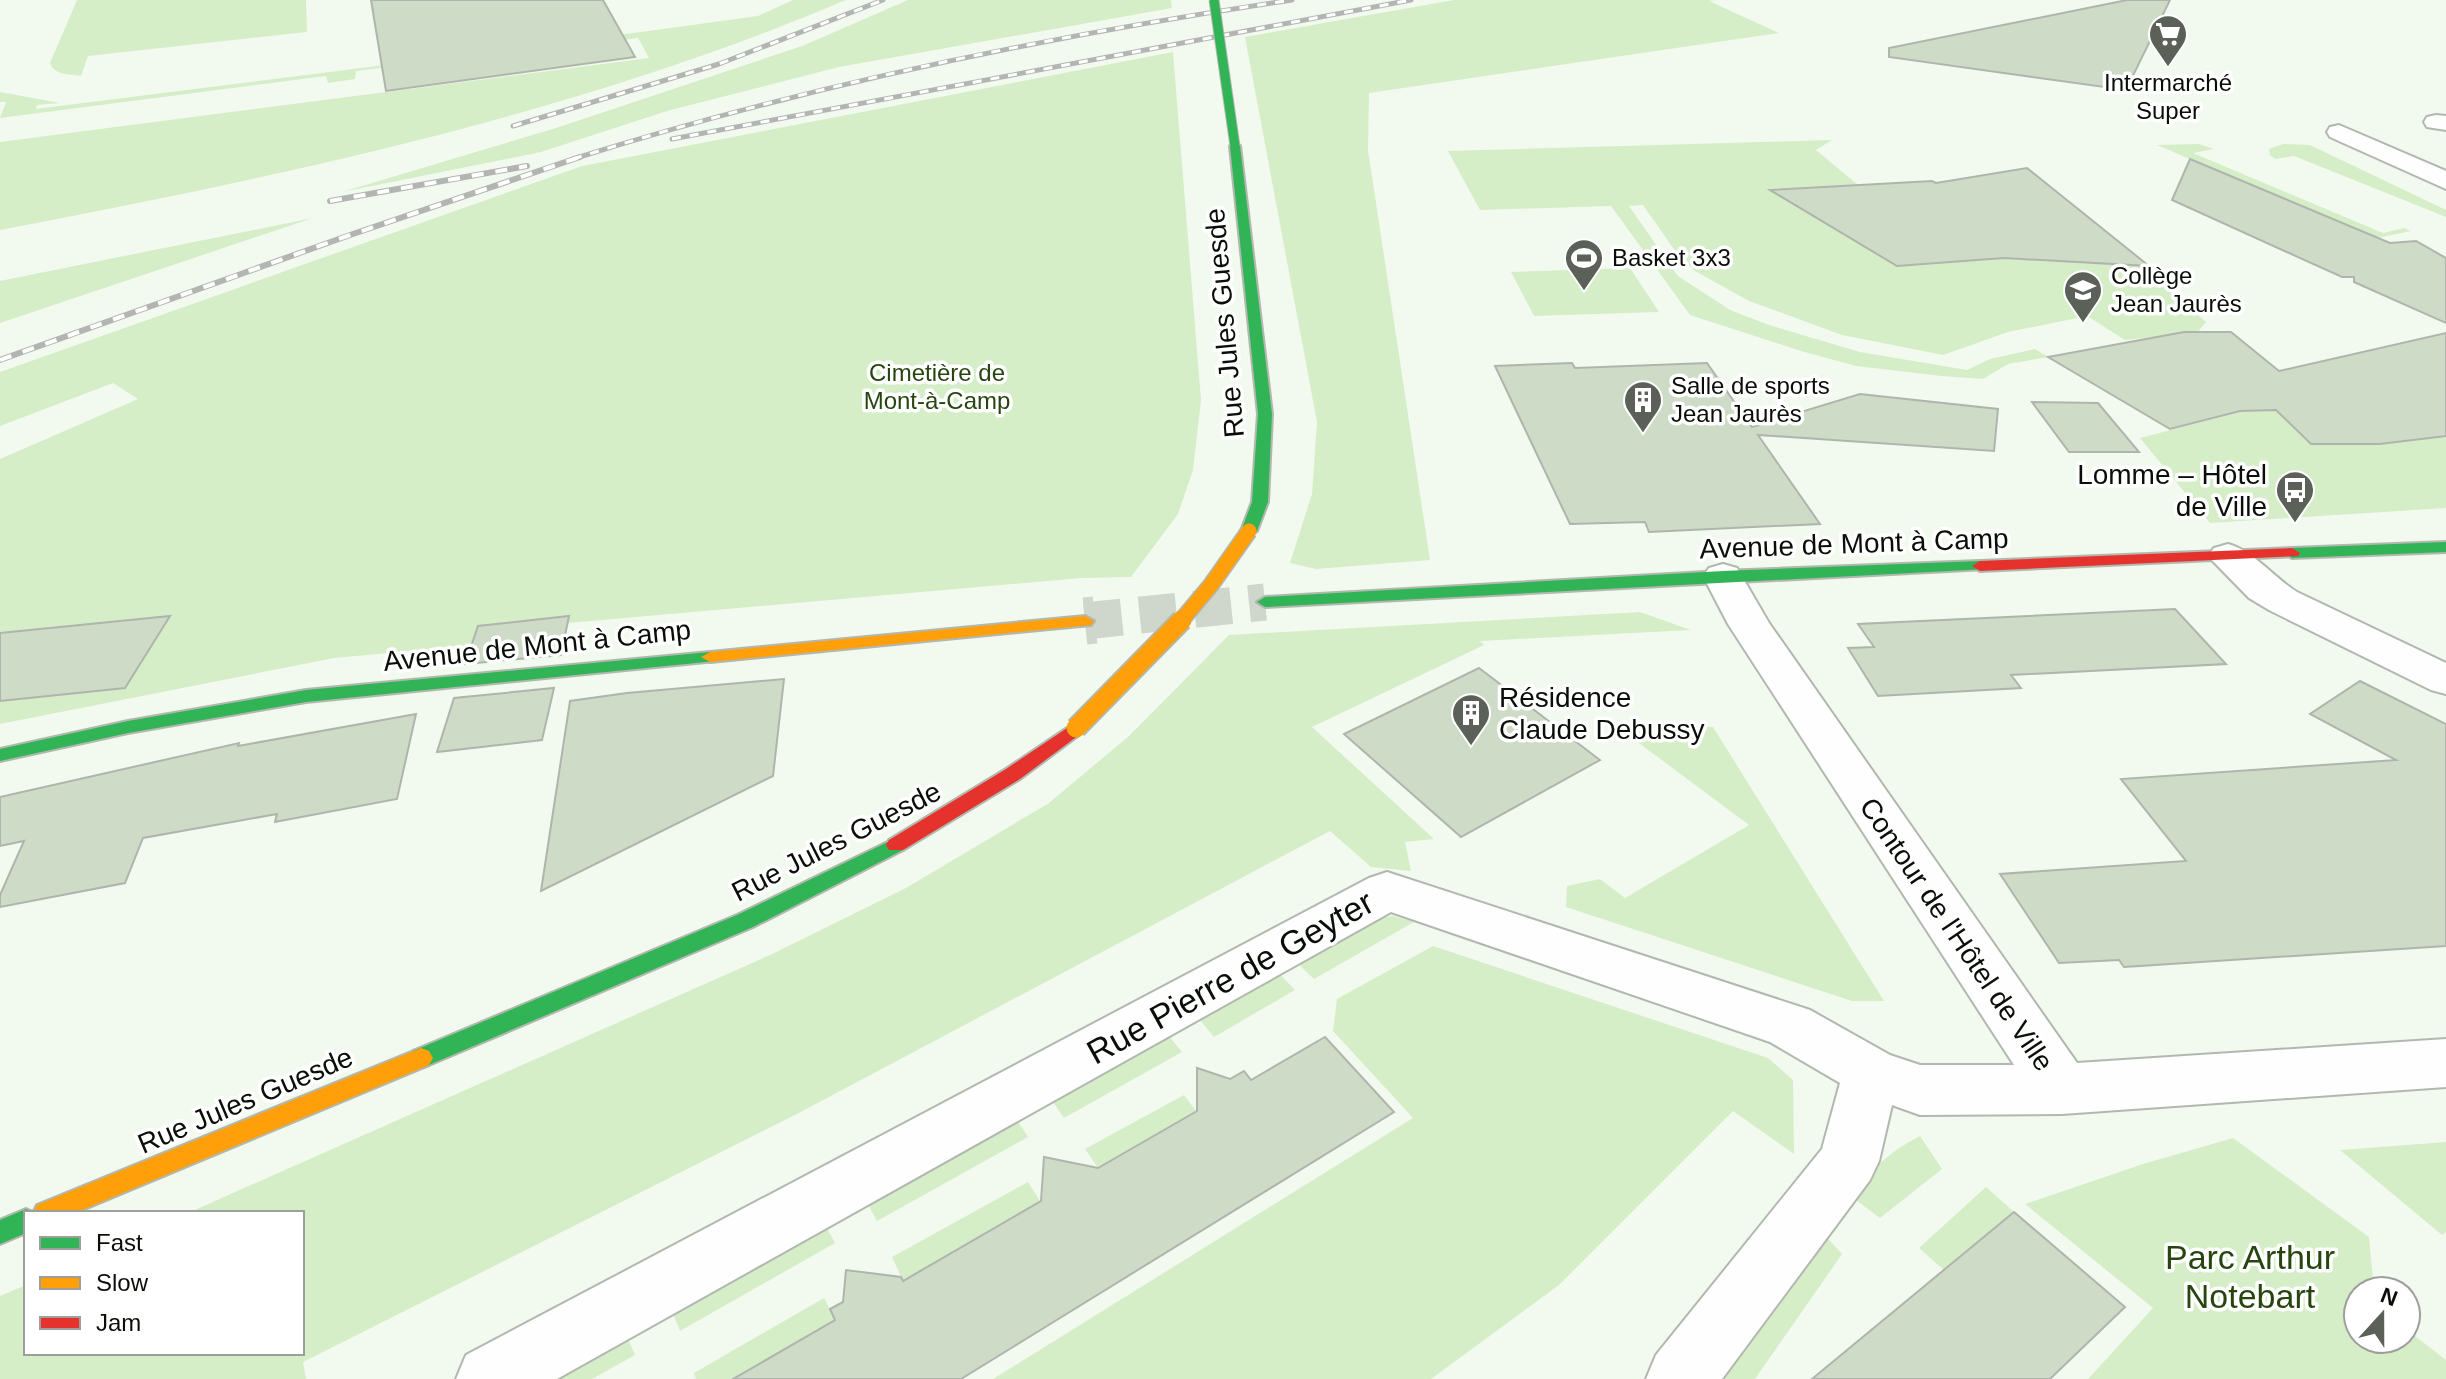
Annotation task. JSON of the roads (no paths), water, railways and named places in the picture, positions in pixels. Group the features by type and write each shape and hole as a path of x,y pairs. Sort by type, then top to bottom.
{"street":[{"name":"Rue Jules Guesde","path":"51,1211 662,958 878,858 970,805 1076,728 1155,649 1230,567 1260,502 1265,414 1235,146 1214,0"},
{"path":"2339,132 2446,181"},
{"name":"Avenue de Mont à Camp","path":"1265,602 1723,576 2446,547"},
{"path":"2228,556 2263,589 2283,601 2446,680"},
{"name":"Contour de l'Hôtel de Ville","path":"1723,576 1749,624 2062,1089 2446,1063"},
{"name":"Avenue de Mont à Camp","path":"0,755 128,727 306,696 1085,621"},
{"name":"Rue Pierre de Geyter","path":"490,1379 1387,891 1790,1026 1871,1073 1920,1090 2062,1089"},
{"path":"1680,1379 1849,1161 1871,1073"},
{"path":"0,1232 24,1222"}],"tunnel":[{"path":"1095,620 1085,621 1265,602"}],"railway":[{"path":"513,126 719,64 883,0"},
{"path":"573,159 750,108 929,65 1110,30 1292,0"},
{"path":"672,139 1411,0"},
{"path":"0,360 580,157"},
{"path":"330,201 527,166"}],"place":[{"name":"Intermarché Super","path":"2168,68"},
{"name":"Basket 3x3","path":"1584,292"},
{"name":"Collège Jean Jaurès","path":"2083,324"},
{"name":"Salle de sports Jean Jaurès","path":"1643,434"},
{"name":"Lomme – Hôtel de Ville","path":"2295,524"},
{"name":"Résidence Claude Debussy","path":"1471,747"}],"park label":[{"name":"Cimetière de Mont-à-Camp","path":"937,387"},
{"name":"Parc Arthur Notebart","path":"2250,1276"}]}
